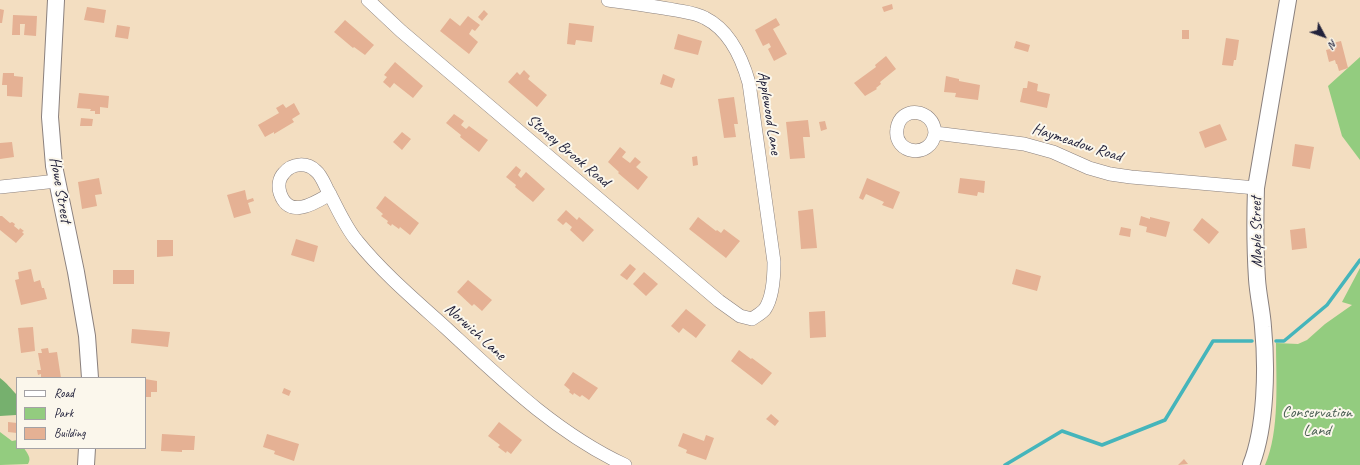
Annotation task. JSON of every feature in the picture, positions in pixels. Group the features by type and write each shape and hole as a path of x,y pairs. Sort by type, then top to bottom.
{"street":[{"name":"Howe Street","path":"56,0 50,117 54,166 76,272 87,336 90,377"},
{"name":"Stoney Brook Road","path":"368,0 410,39 719,301 740,316 752,319"},
{"name":"Applewood Lane","path":"608,0 660,7 691,13 705,18 717,26 727,37 737,51 744,66 750,82 774,262 774,278 765,309 752,319"},
{"name":"Maple Street","path":"1251,465 1256,452 1262,410 1265,371 1263,327 1257,280 1255,218 1256,188 1288,0"},
{"name":"Haymeadow Road","path":"935,133 1024,144 1053,152 1088,168 1110,174 1138,178 1256,188"},
{"path":"0,187 57,181"},
{"name":"Norwich Lane","path":"330,194 354,238 368,255 418,302 531,405 586,443 625,465"},
{"path":"86,465 87,449"}],"green space":[{"path":"1360,57 1360,160 1342,136 1328,86"},
{"name":"Conservation Land","path":"1360,268 1360,465 1265,465 1270,452 1275,421 1276,343 1298,344 1307,340 1325,324 1352,305 1342,302"},
{"path":"0,378 16,394 16,415 0,416"},
{"path":"0,432 12,441 16,440 16,449 25,449 28,454 29,462 28,464 0,465"}],"building":[{"path":"892,4 893,9 884,12 882,7"},
{"path":"87,7 106,10 104,23 84,20"},
{"path":"0,9 4,10 2,23 0,23"},
{"path":"484,10 488,14 482,21 478,17"},
{"path":"13,15 37,16 36,36 24,35 25,24 20,24 20,35 12,35"},
{"path":"468,16 480,25 475,31 472,29 469,34 478,42 469,54 440,31 450,18 460,26"},
{"path":"776,18 780,25 773,29 787,54 774,61 768,49 771,47 769,43 763,46 755,30"},
{"path":"345,20 374,45 365,55 354,47 353,48 334,32"},
{"path":"569,23 594,26 592,42 576,40 575,45 567,44"},
{"path":"117,25 130,27 128,39 115,37"},
{"path":"1182,30 1189,30 1189,39 1182,39"},
{"path":"678,34 702,41 698,55 674,49"},
{"path":"1226,38 1239,40 1236,60 1234,60 1233,66 1222,65"},
{"path":"1016,41 1030,45 1028,52 1014,48"},
{"path":"1341,41 1348,68 1339,71 1335,60 1329,62 1326,50 1334,48 1333,43"},
{"path":"886,56 896,69 880,82 881,84 876,88 877,89 865,96 854,83 876,67 875,65"},
{"path":"395,62 423,86 413,98 394,83 390,88 383,82 387,77 384,75"},
{"path":"524,70 530,76 528,79 547,95 537,107 508,82 517,72 520,75"},
{"path":"3,73 14,73 14,76 23,77 22,97 7,96 7,85 2,85"},
{"path":"663,74 675,79 672,88 660,84"},
{"path":"946,76 959,79 959,81 980,85 978,100 955,97 956,93 944,92"},
{"path":"1028,81 1038,84 1037,91 1050,94 1047,108 1020,102 1023,88 1027,88"},
{"path":"79,93 109,96 108,108 100,107 100,114 95,114 95,111 90,111 91,109 77,108"},
{"path":"734,97 738,124 734,124 736,137 724,138 718,99"},
{"path":"294,103 300,114 292,119 294,122 274,134 274,132 265,137 258,125 279,113 276,108 283,104 286,108"},
{"path":"454,114 464,121 461,125 466,129 469,126 488,140 479,152 460,137 461,135 446,123"},
{"path":"81,118 93,119 92,126 80,126"},
{"path":"808,120 810,137 803,137 805,158 790,159 786,122"},
{"path":"825,121 827,129 821,131 819,122"},
{"path":"1220,124 1227,140 1205,148 1199,132"},
{"path":"402,132 411,139 402,150 393,142"},
{"path":"12,142 14,157 0,159 0,143"},
{"path":"1295,144 1314,147 1310,169 1292,166"},
{"path":"620,147 626,152 622,157 630,163 635,157 641,162 636,167 648,177 638,190 618,173 619,172 608,162"},
{"path":"697,156 698,165 693,166 692,157"},
{"path":"516,166 521,170 518,175 521,178 526,172 545,189 533,202 515,187 516,185 506,177"},
{"path":"99,178 102,194 95,195 97,206 82,209 78,182"},
{"path":"867,178 900,192 893,209 882,205 884,202 866,194 863,200 859,198"},
{"path":"960,178 985,181 984,193 978,192 977,196 958,193"},
{"path":"245,190 247,200 253,198 254,201 248,203 251,213 234,218 227,195"},
{"path":"385,196 419,223 410,235 400,227 399,229 392,224 391,226 387,223 388,221 381,216 383,214 376,208"},
{"path":"813,209 817,248 801,249 798,211"},
{"path":"566,210 577,220 579,217 594,230 583,242 570,230 572,227 566,222 563,225 557,220"},
{"path":"0,216 10,223 12,222 15,224 14,226 19,230 20,228 24,231 22,232 24,234 16,243 0,230"},
{"path":"1141,216 1170,222 1166,237 1146,232 1147,227 1139,225"},
{"path":"698,217 716,231 717,230 721,233 724,229 740,241 726,258 689,229"},
{"path":"1202,218 1219,232 1209,244 1193,230"},
{"path":"1121,227 1131,229 1130,237 1119,235"},
{"path":"1305,228 1307,248 1292,250 1290,230"},
{"path":"296,239 318,246 314,262 291,255"},
{"path":"157,240 173,240 173,256 157,257"},
{"path":"630,264 636,269 627,280 620,275"},
{"path":"31,269 34,282 40,280 47,299 21,305 15,280 19,279 18,272"},
{"path":"1016,269 1041,276 1037,291 1012,284"},
{"path":"113,270 134,270 134,284 113,284"},
{"path":"644,272 658,284 646,296 633,284"},
{"path":"468,280 492,300 482,311 474,304 472,306 457,292"},
{"path":"686,309 706,325 696,338 683,328 679,333 671,326"},
{"path":"825,311 826,337 810,338 809,312"},
{"path":"33,327 35,351 21,353 18,328"},
{"path":"132,329 170,332 168,347 131,343"},
{"path":"48,348 49,353 57,352 61,377 41,377 41,374 38,375 37,370 41,370 38,353 42,353 41,349"},
{"path":"739,350 772,373 762,385 731,361"},
{"path":"573,372 598,388 589,400 582,395 580,397 574,393 573,395 564,385"},
{"path":"146,379 157,381 157,392 151,392 151,397 146,397"},
{"path":"284,388 291,391 289,396 282,393"},
{"path":"771,414 779,421 775,426 766,419"},
{"path":"8,422 16,423 16,433 8,432"},
{"path":"499,422 522,440 511,454 507,451 506,453 498,447 500,445 488,436"},
{"path":"683,433 704,441 706,435 714,438 706,460 686,453 687,450 678,446"},
{"path":"162,434 195,436 194,450 182,450 182,452 161,451"},
{"path":"267,434 299,444 294,461 274,454 275,451 263,447"},
{"path":"1184,459 1188,464 1178,465"}],"waterway":[{"path":"1276,341 1284,341 1327,305 1360,260"},
{"path":"1005,465 1062,431 1102,445 1165,420 1213,341 1252,341"}]}
